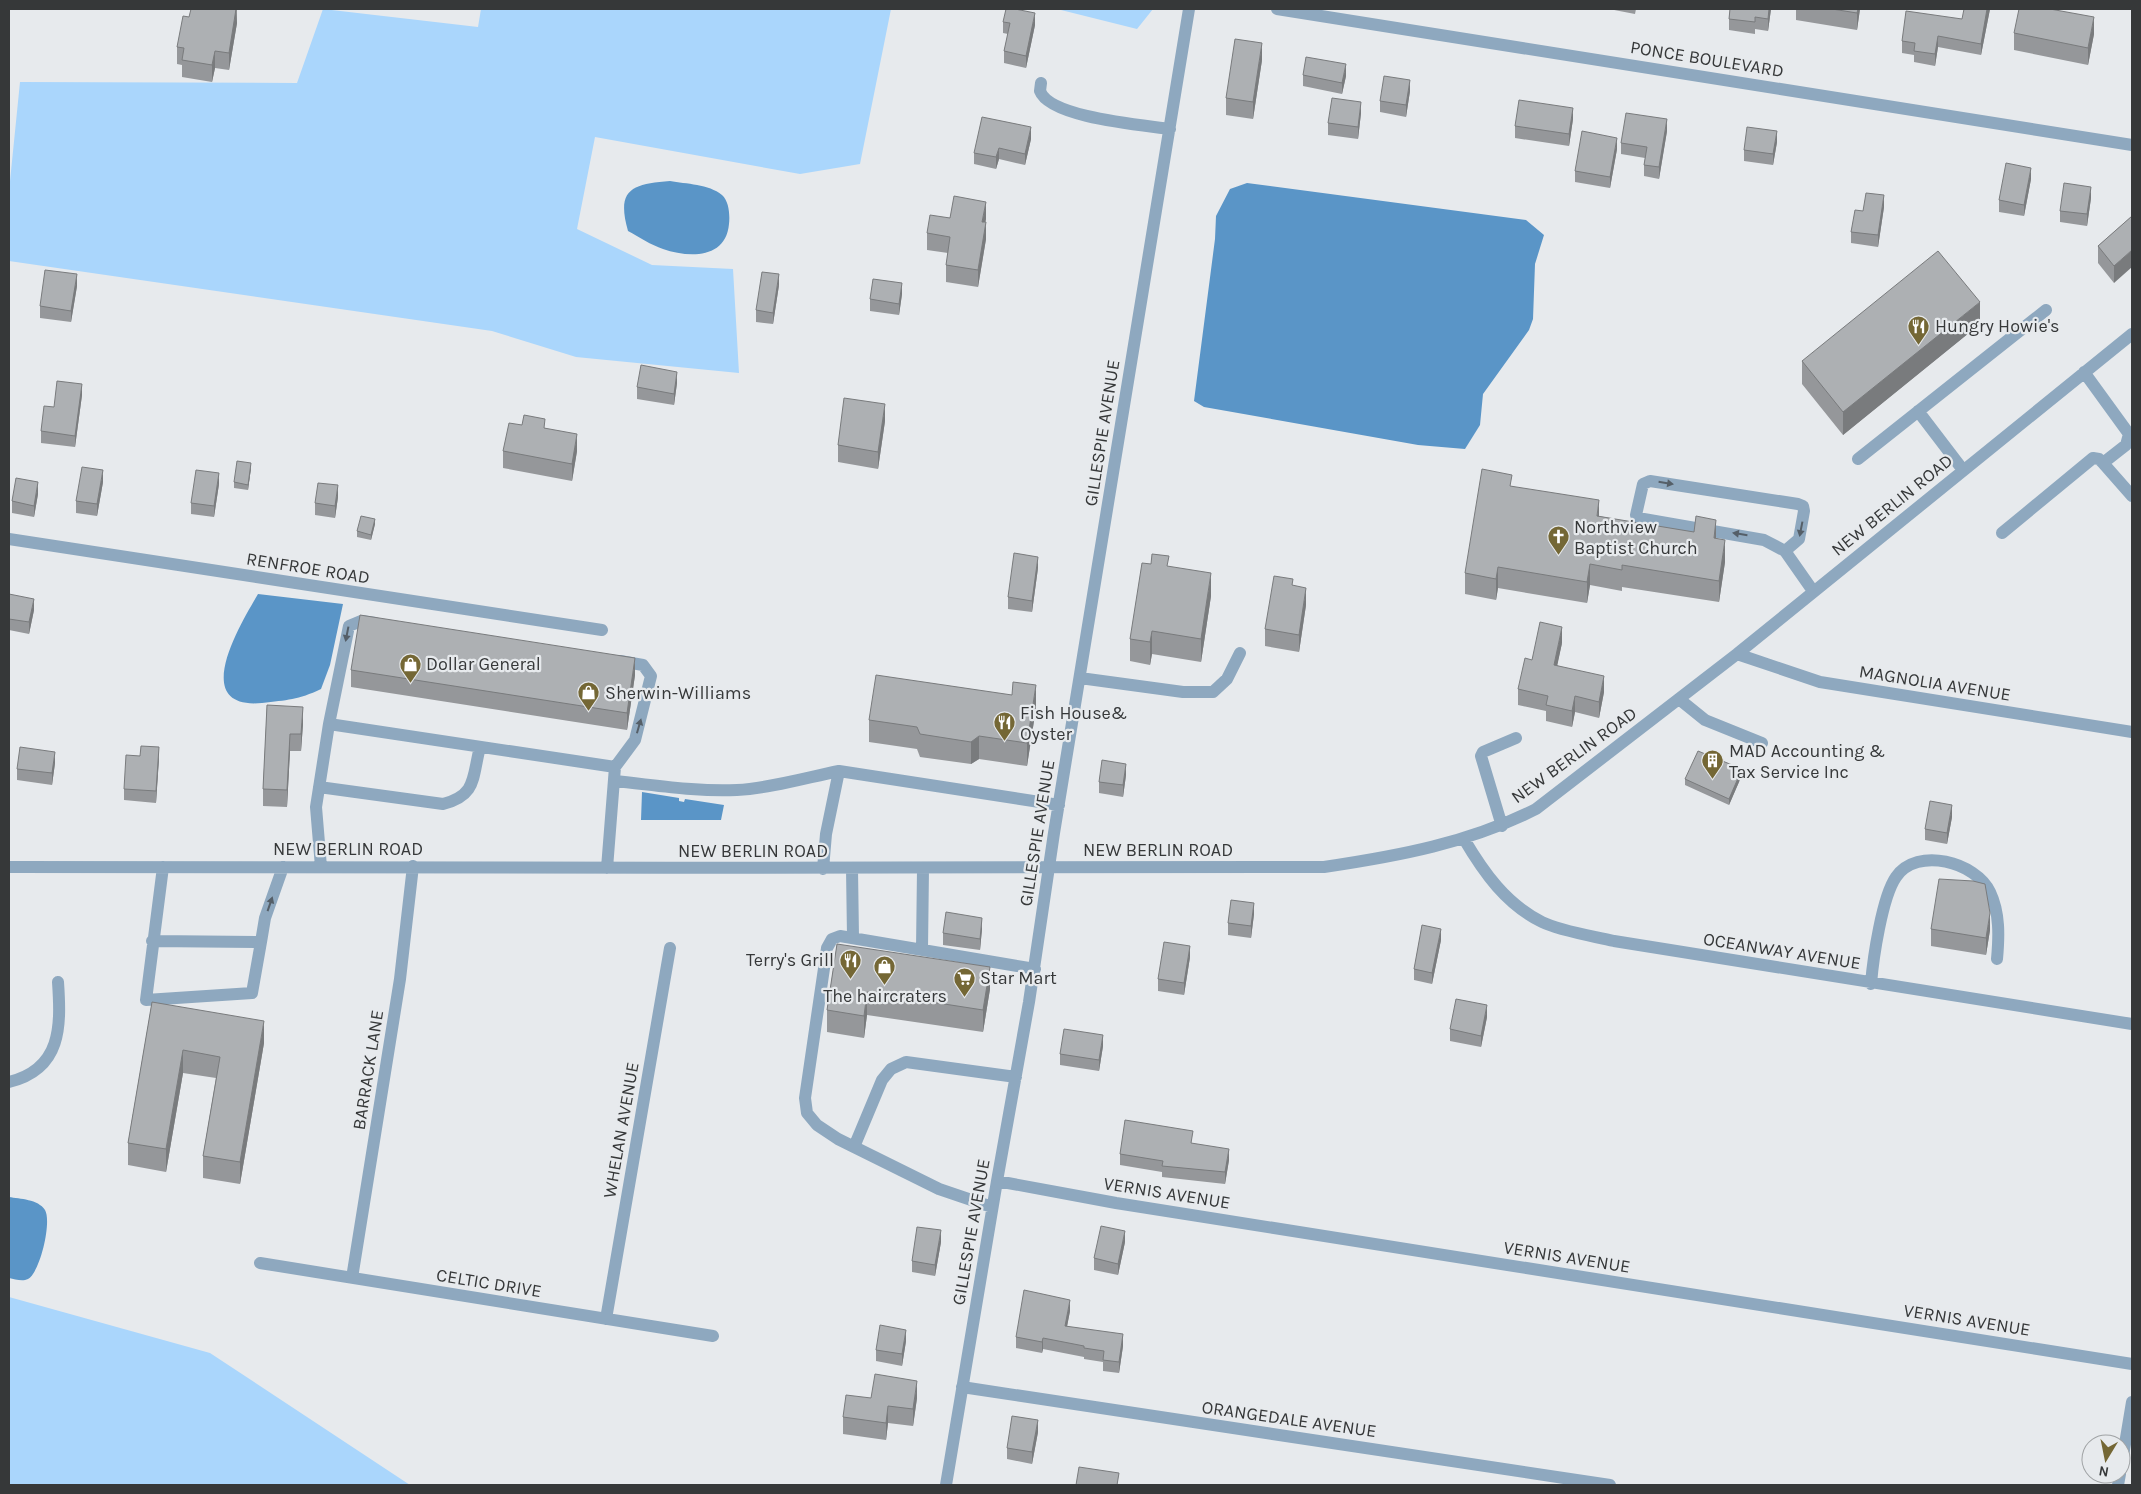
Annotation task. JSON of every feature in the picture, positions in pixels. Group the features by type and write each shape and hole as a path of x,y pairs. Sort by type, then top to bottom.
{"street":[{"name":"GILLESPIE AVENUE","path":"946,1485 1034,969 1048,868 1189,9"},
{"name":"PONCE BOULEVARD","path":"1277,9 2132,145"},
{"path":"1042,83 1040,91 1045,98 1076,113 1095,119 1170,129"},
{"path":"1858,459 2046,310"},
{"name":"NEW BERLIN ROAD","path":"9,867 413,866 923,869 1324,867 1396,856 1464,839 1502,826 1536,809 1737,654 2084,372 2131,336"},
{"path":"2084,372 2130,434 2126,445 2103,463"},
{"path":"1918,411 1964,470"},
{"path":"2002,533 2092,458 2099,459 2132,496"},
{"path":"1785,550 1799,539 1804,511 1803,506 1650,481 1643,484 1636,515 1638,518 1754,537 1785,550 1813,591"},
{"name":"RENFROE ROAD","path":"9,539 602,630"},
{"path":"321,866 316,807 329,724 349,626 361,621 390,626"},
{"path":"1080,678 1183,692 1213,692 1227,679 1240,653"},
{"name":"MAGNOLIA AVENUE","path":"1737,654 1820,682 2132,732"},
{"path":"604,659 643,665 651,676 635,740 615,767 607,868"},
{"path":"1679,699 1705,720 1762,744"},
{"path":"329,724 615,767"},
{"path":"1502,826 1481,756 1483,752 1516,738"},
{"path":"319,787 443,804 458,800 467,793 480,747"},
{"path":"614,781 668,787 734,790 752,789 838,772 1059,805"},
{"path":"823,869 826,834 838,772"},
{"name":"OCEANWAY AVENUE","path":"1464,839 1479,866 1503,895 1543,922 1614,941 1871,984 2132,1024"},
{"path":"1871,984 1873,955 1896,876 1908,866 1921,861 1942,861 1975,874 1990,890 1996,908 1999,931 1997,959"},
{"name":"BARRACK LANE","path":"352,1278 400,979 413,866"},
{"path":"163,867 152,941 146,1000 252,994 266,918 283,867"},
{"path":"852,869 853,937"},
{"path":"922,950 923,869"},
{"path":"992,1207 939,1189 854,1147 817,1125 807,1113 805,1098 827,948 832,939 840,936 853,937 1034,969"},
{"path":"152,941 261,942"},
{"name":"WHELAN AVENUE","path":"606,1319 670,948"},
{"path":"9,1082 21,1079 45,1062 58,1038 60,1015 58,982"},
{"path":"854,1147 882,1080 891,1069 906,1062 1016,1077"},
{"name":"VERNIS AVENUE","path":"997,1181 1126,1204 2132,1364"},
{"name":"CELTIC DRIVE","path":"260,1263 713,1336"},
{"name":"ORANGEDALE AVENUE","path":"962,1387 1610,1485"},
{"path":"2127,1434 2132,1402"}],"shaded area":[{"path":"323,9 478,27 481,9 891,9 860,164 800,174 595,137 577,229 652,265 733,269 739,373 576,357 492,331 9,261 9,191 20,82 297,83"},
{"path":"1057,9 1153,9 1137,29"},
{"path":"670,181 717,191 726,201 729,208 729,224 721,244 714,250 695,254 673,252 654,245 628,231 624,206 630,191 646,184"},
{"path":"1247,183 1526,220 1544,235 1535,264 1533,319 1529,330 1483,394 1480,425 1465,449 1418,445 1204,407 1194,401 1215,239 1216,216 1230,189"},
{"path":"258,594 343,604 330,665 321,689 299,697 262,703 240,702 228,693 224,679 226,662 232,643"},
{"path":"642,792 679,798 679,801 684,802 685,799 724,805 721,820 641,820"},
{"path":"9,1197 28,1200 42,1206 47,1216 44,1247 37,1267 26,1280 9,1278"},
{"path":"9,1297 210,1353 410,1485 9,1485"}],"building":[{"path":"191,9 236,9 229,53 215,51 212,65 182,60 184,48 177,47 183,16 189,17"},
{"path":"1006,9 1035,13 1026,56 1004,51 1010,23 1003,22"},
{"path":"1730,9 1769,9 1768,19 1755,17 1755,22 1729,19"},
{"path":"1832,9 1858,9 1857,13"},
{"path":"1964,9 1987,9 1981,44 1938,36 1935,54 1914,51 1915,43 1902,41 1906,11 1962,19"},
{"path":"2019,9 2050,9 2094,17 2088,48 2014,33"},
{"path":"1235,39 1262,43 1253,102 1226,98"},
{"path":"1306,57 1346,64 1342,83 1303,75"},
{"path":"1384,76 1410,80 1406,105 1380,101"},
{"path":"1332,98 1361,102 1358,127 1328,123"},
{"path":"1519,100 1573,108 1569,134 1515,126"},
{"path":"1626,113 1667,119 1659,167 1644,165 1647,147 1621,143"},
{"path":"982,117 1031,127 1025,154 999,148 996,157 974,153"},
{"path":"1747,127 1777,131 1773,154 1744,150"},
{"path":"1582,131 1617,138 1610,177 1575,171"},
{"path":"2006,163 2031,168 2024,205 1999,200"},
{"path":"2064,183 2091,187 2087,214 2060,211"},
{"path":"1866,193 1884,195 1878,235 1851,232 1855,210 1863,211"},
{"path":"954,196 986,202 982,222 986,222 978,270 946,265 950,237 927,233 930,215 950,218"},
{"path":"2132,216 2132,250 2114,266 2098,246"},
{"path":"1938,251 1980,302 1843,412 1802,361"},
{"path":"45,270 77,274 71,311 40,306"},
{"path":"762,272 779,274 773,313 756,310"},
{"path":"873,279 902,283 899,304 870,299"},
{"path":"641,365 677,372 674,394 637,387"},
{"path":"57,381 82,384 75,436 41,431 44,406 54,407"},
{"path":"844,398 885,404 878,452 838,445"},
{"path":"524,415 545,419 544,428 577,434 572,464 503,451 509,423 522,425"},
{"path":"237,461 251,463 248,485 234,482"},
{"path":"82,467 103,470 97,504 76,501"},
{"path":"1482,469 1512,475 1510,486 1599,500 1597,516 1694,532 1696,516 1716,520 1714,538 1725,540 1719,581 1622,565 1622,570 1590,564 1587,582 1498,567 1496,579 1465,573"},
{"path":"196,470 219,473 214,506 191,503"},
{"path":"16,478 38,482 34,506 12,501"},
{"path":"318,483 338,485 335,506 315,503"},
{"path":"361,516 375,519 371,535 357,531"},
{"path":"1014,553 1038,557 1032,601 1008,597"},
{"path":"1152,554 1169,556 1167,566 1211,573 1201,639 1152,631 1150,642 1130,639 1142,563 1151,564"},
{"path":"1274,576 1293,579 1292,585 1306,588 1299,635 1265,629"},
{"path":"9,594 34,599 29,622 9,619"},
{"path":"360,615 635,658 627,713 351,670"},
{"path":"1540,622 1562,627 1554,665 1604,676 1599,702 1575,696 1572,711 1546,705 1548,696 1518,689 1525,658 1532,660"},
{"path":"876,675 1012,695 1013,682 1036,685 1027,743 979,736 971,742 920,734 917,727 869,720"},
{"path":"267,705 303,707 301,734 290,734 287,790 263,789"},
{"path":"141,746 159,747 156,791 124,789 126,755 140,756"},
{"path":"20,747 55,752 52,773 17,769"},
{"name":"MAD Accounting & Tax Service Inc","path":"1698,751 1742,769 1729,799 1685,779"},
{"path":"1102,760 1126,764 1123,785 1099,782"},
{"path":"1930,801 1952,805 1947,833 1925,829"},
{"path":"1939,879 1973,881 1985,884 1990,913 1986,938 1931,929"},
{"path":"1231,900 1254,903 1251,926 1228,923"},
{"path":"946,912 982,918 980,939 943,933"},
{"path":"1422,925 1441,929 1432,973 1414,969"},
{"path":"1164,942 1190,946 1184,983 1158,979"},
{"path":"837,944 990,967 983,1010 867,992 864,1016 827,1010"},
{"path":"1456,999 1487,1005 1481,1036 1450,1029"},
{"path":"152,1002 264,1021 240,1162 203,1156 220,1057 183,1050 166,1149 128,1143"},
{"path":"1064,1029 1103,1035 1099,1060 1060,1054"},
{"path":"1125,1120 1193,1131 1191,1143 1229,1149 1225,1172 1162,1166 1163,1161 1120,1154"},
{"path":"1101,1226 1125,1231 1118,1264 1094,1258"},
{"path":"917,1227 941,1230 935,1265 912,1261"},
{"path":"1024,1290 1070,1300 1065,1326 1123,1334 1119,1362 1103,1360 1104,1351 1084,1348 1084,1346 1043,1338 1042,1342 1016,1337"},
{"path":"880,1325 906,1330 902,1354 876,1350"},
{"path":"875,1374 917,1381 913,1409 888,1406 886,1423 843,1417 846,1395 871,1398"},
{"path":"1012,1416 1038,1420 1032,1452 1007,1448"},
{"path":"1079,1467 1119,1473 1117,1485 1076,1485"}],"place":[{"name":"Hungry Howie's","path":"1919,345"},
{"name":"Northview Baptist Church","path":"1558,556"},
{"name":"Dollar General","path":"410,683"},
{"name":"Sherwin-Williams","path":"589,712"},
{"name":"Fish House& Oyster","path":"1004,742"},
{"name":"MAD Accounting & Tax Service Inc","path":"1713,780"},
{"name":"Terry's Grill","path":"850,979"},
{"name":"The haircraters","path":"885,985"},
{"name":"Star Mart","path":"964,997"}]}
